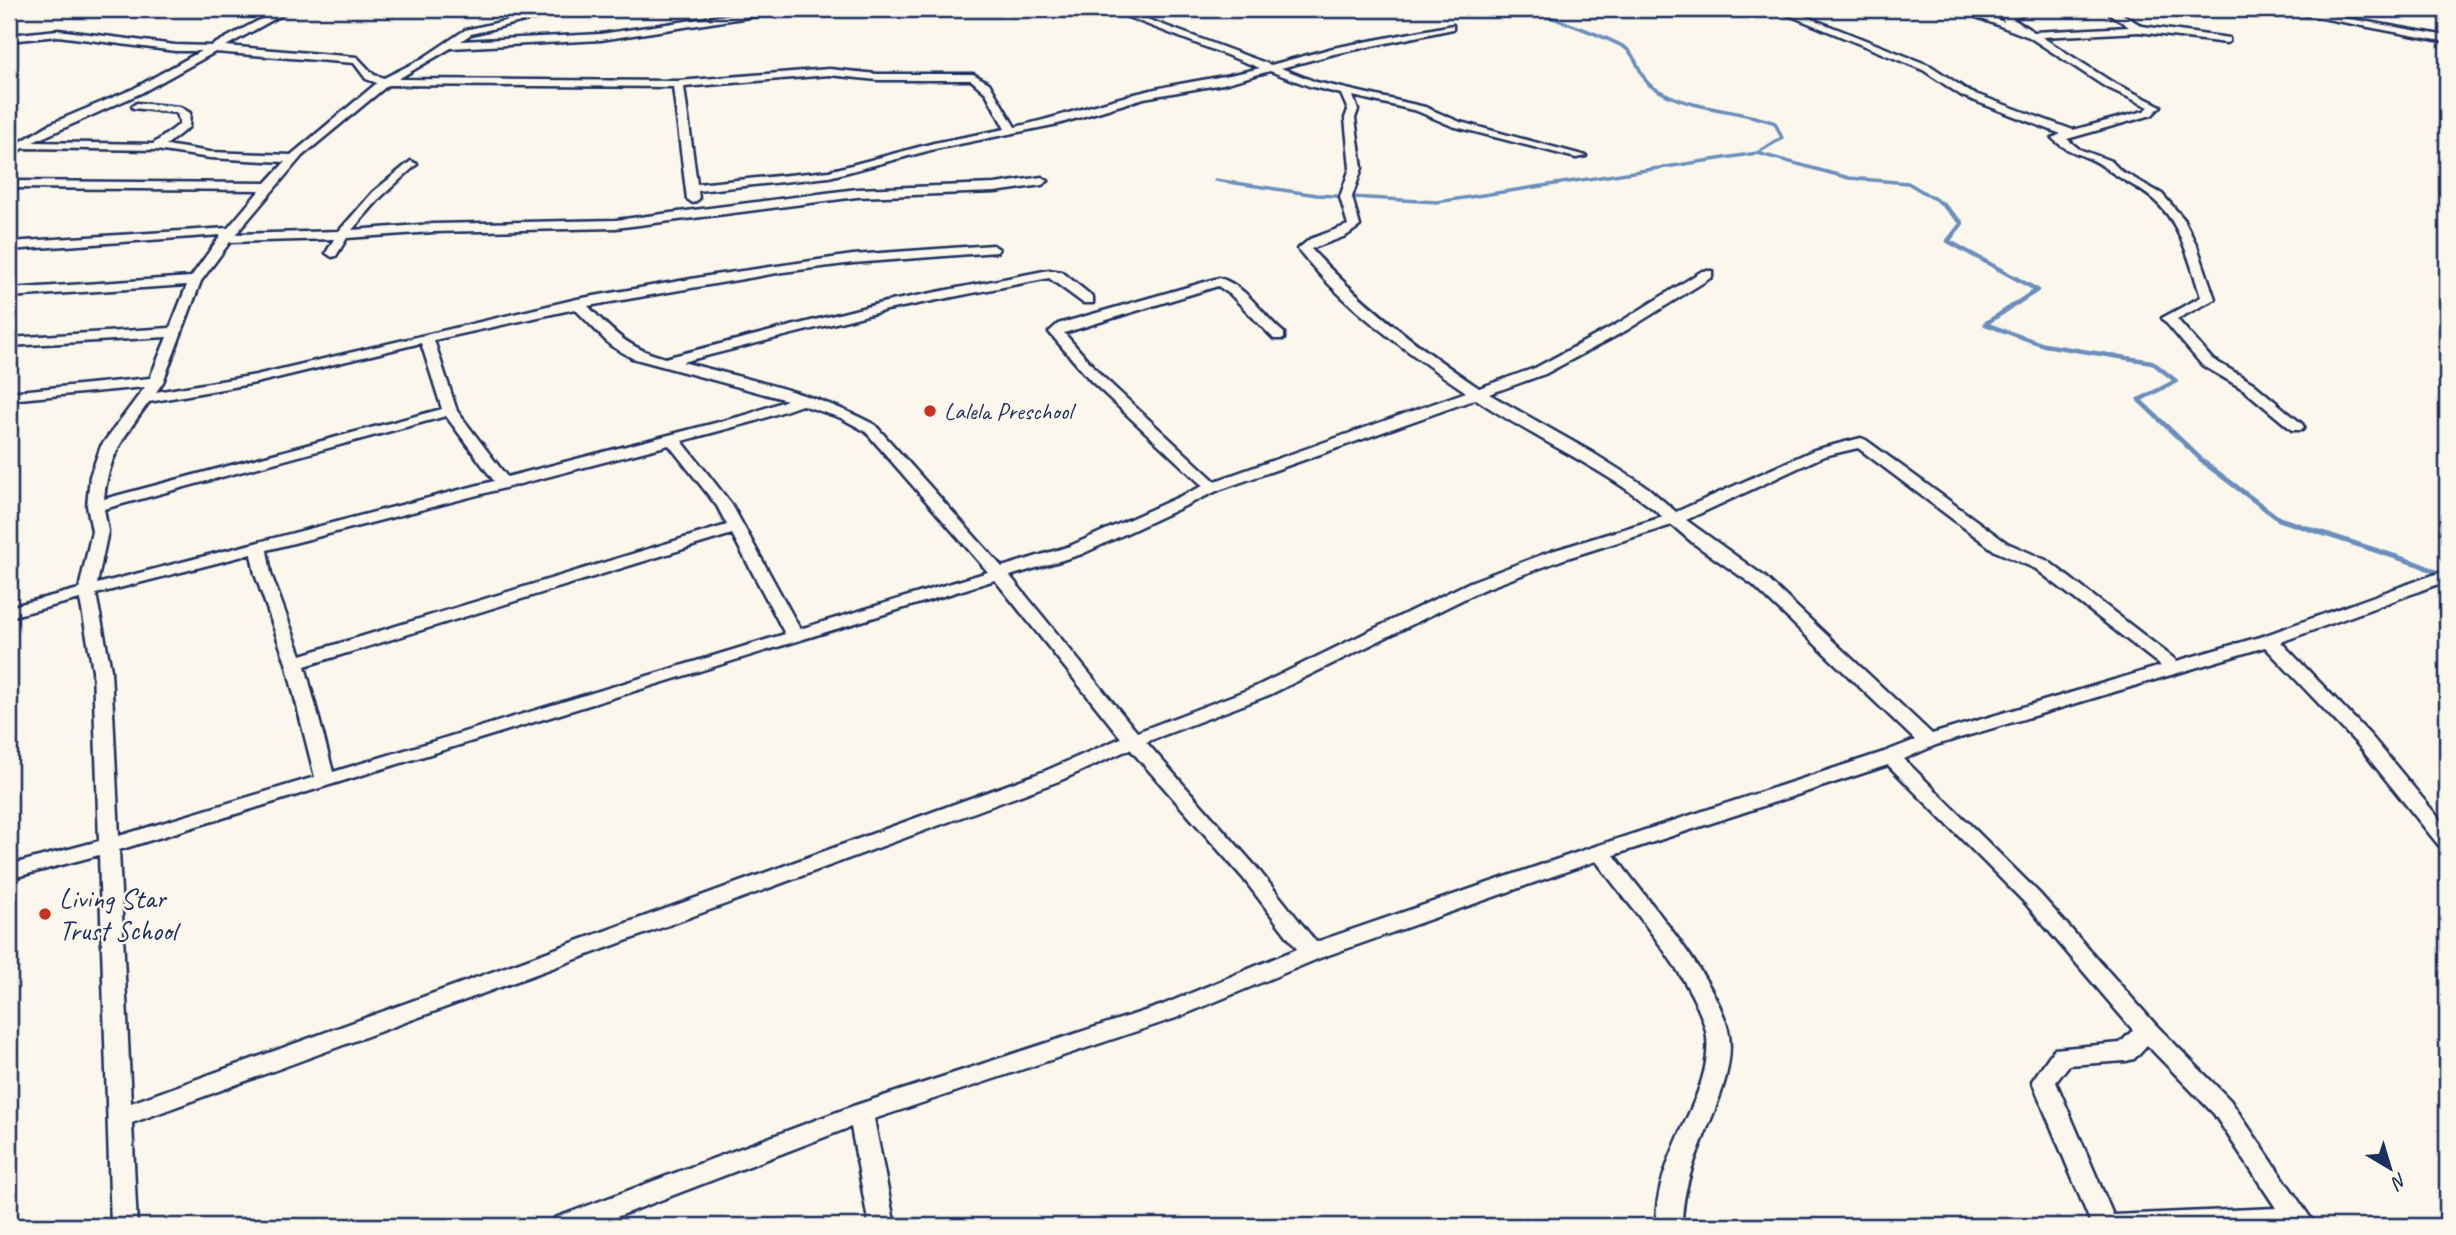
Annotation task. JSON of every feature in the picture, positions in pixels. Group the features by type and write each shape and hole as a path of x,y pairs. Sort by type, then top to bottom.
{"street":[{"path":"9,154 35,133 76,119 134,92 287,9"},
{"path":"124,1226 106,843 102,670 87,590 100,531 95,506 97,476 109,446 156,382 195,281 230,234 293,159 385,82 478,28 569,9"},
{"path":"450,45 588,39 782,9"},
{"path":"1112,9 1269,68 1346,93 1421,109 1457,124 1580,156"},
{"path":"1779,9 1927,68 1966,94 2070,133"},
{"path":"1960,9 2032,35 2139,29 2226,40"},
{"path":"2032,9 2005,18 2108,85 2156,106 2148,113 2058,138 2062,144 2106,163 2117,173 2158,197 2177,218 2191,246 2208,299 2169,318 2207,362 2248,386 2297,426"},
{"path":"2108,9 2139,29"},
{"path":"2280,9 2447,39"},
{"path":"692,188 812,177 934,146 1012,132 1142,95 1223,81 1450,27"},
{"path":"9,38 58,33 211,50 236,49 357,60 370,77 385,82 678,84 829,72 877,77 973,77 980,79 989,89 1012,132"},
{"path":"678,84 695,212"},
{"path":"1346,93 1353,110 1350,118 1356,168 1346,197 1354,226 1348,232 1310,244 1304,249 1343,291 1356,299 1381,325 1477,393 1588,456 1641,490 1677,518 1699,540 1776,594 1911,727 1929,741"},
{"path":"137,106 180,110 185,113 185,125 156,147"},
{"path":"19,145 156,147 210,155 293,159"},
{"path":"332,253 342,235 373,197 411,164"},
{"path":"9,246 230,234 342,235 433,228 616,224 857,193 995,188 1042,181"},
{"path":"9,184 270,187"},
{"path":"144,398 230,385 577,303 778,266 874,255 993,249"},
{"path":"667,362 886,306 1049,274 1057,275 1088,300"},
{"path":"9,872 106,843 160,832 484,734 794,634 1076,550 1213,487 1541,371 1622,327 1707,274"},
{"path":"9,293 195,281"},
{"path":"1213,487 1096,378 1056,332 1063,327 1219,282 1232,288 1263,324 1279,336"},
{"path":"577,303 615,342 638,355 802,400 846,415 870,428 999,574 1133,740 1250,873 1312,952"},
{"path":"9,342 174,332"},
{"path":"426,338 450,411 503,483"},
{"path":"9,396 156,382"},
{"path":"9,612 673,439 751,418 802,400"},
{"path":"95,506 450,411"},
{"path":"673,439 724,505 734,528 794,634"},
{"path":"121,1118 1052,776 1133,740 1262,691 1476,586 1519,568 1677,518 1819,453 1861,443 2001,547 2042,565 2173,667"},
{"path":"295,663 734,528"},
{"path":"258,547 262,574 295,663 326,781"},
{"path":"564,1226 861,1113 1168,1012 1312,952 1600,852 1891,757 1929,741 2269,640 2447,575"},
{"path":"2269,640 2365,741 2447,842"},
{"path":"1891,757 2032,898 2147,1030 2222,1107 2300,1222"},
{"path":"1600,852 1689,976 1711,1012 1718,1034 1709,1096 1681,1161 1668,1213 1669,1226"},
{"path":"2105,1226 2044,1081 2062,1056 2126,1052 2147,1030"},
{"path":"861,1113 882,1226"},
{"path":"2115,1226 2300,1222"}],"waterway":[{"path":"1523,9 1578,27 1628,50 1648,83 1665,94 1695,105 1775,123 1782,138 1757,153"},
{"path":"1215,180 1317,195 1437,202 1757,153"},
{"path":"1757,153 1849,178 1908,183 1943,204"},
{"path":"1941,203 1962,223 1948,241 2037,290 1985,324 2044,345 2152,362 2176,381 2139,400 2208,466"},
{"path":"2206,464 2279,519 2418,564 2447,577"}],"place":[{"name":"Lalela Preschool","path":"930,411"},
{"name":"Living Star Trust School","path":"45,914"}]}
